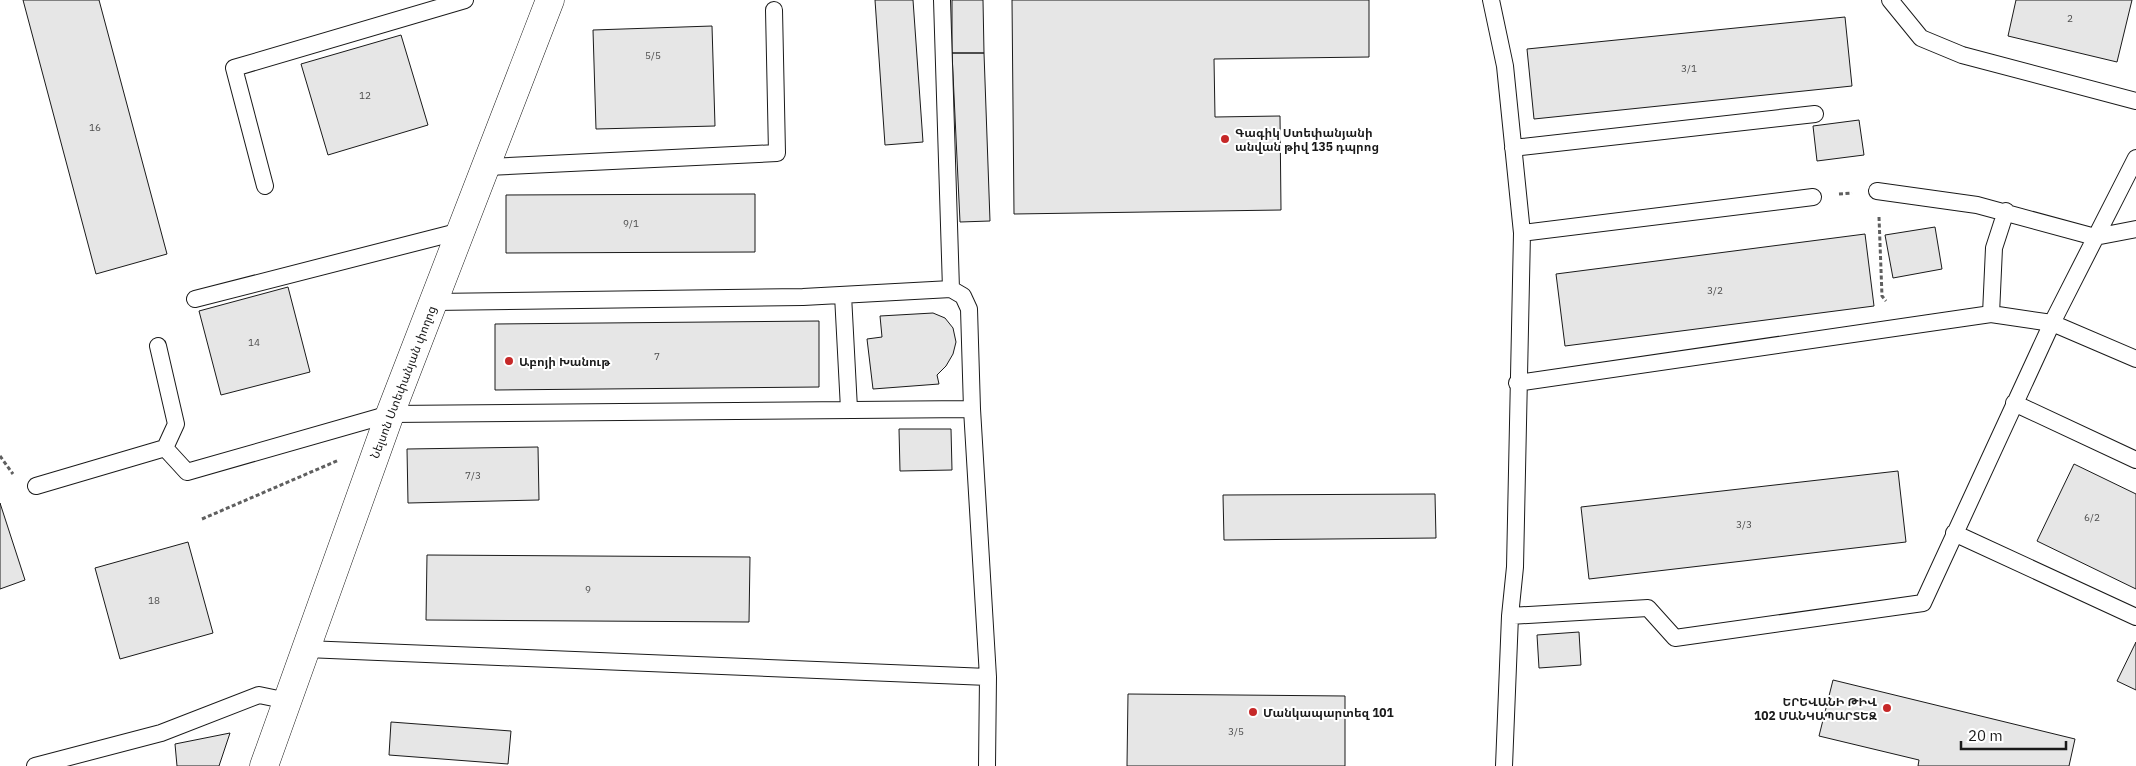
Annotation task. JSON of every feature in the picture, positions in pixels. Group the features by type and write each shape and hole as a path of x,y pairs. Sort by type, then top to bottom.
{"street":[{"name":"Նելսոն Ստեփանյան փողոց","path":"264,766 390,414 550,0"}],"lane":[{"path":"265,186 234,68 465,0"},
{"path":"942,0 951,289"},
{"path":"1491,0 1505,66 1522,233 1517,384 1515,567 1510,616 1504,766"},
{"path":"1890,0 1921,38 1962,55 2136,101"},
{"path":"487,166 777,153 774,10"},
{"path":"1513,148 1815,114"},
{"path":"1510,616 1648,608 1675,638 1923,603 2052,323 2136,158"},
{"path":"1877,191 2006,211 2095,237 2136,229"},
{"path":"1522,233 1813,196"},
{"path":"1991,314 1994,248 2006,211"},
{"path":"195,299 461,231"},
{"path":"433,302 843,295 951,289 963,296 969,309 972,409 988,677 987,766"},
{"path":"843,295 849,409"},
{"path":"1517,384 1991,314 2052,323 2136,359"},
{"path":"36,486 165,448 176,424 158,346"},
{"path":"2014,403 2136,460"},
{"path":"165,448 187,472 390,414 972,409"},
{"path":"1954,533 2136,617"},
{"path":"306,649 988,677"},
{"path":"35,766 161,733 258,695 288,701"}],"path":[{"path":"1813,196 1877,191 1882,296 1908,327"},
{"path":"202,519 342,459"}],"building":[{"path":"23,0 99,0 167,254 96,274"},
{"path":"875,0 913,0 923,142 885,145"},
{"path":"952,0 983,0 984,53 952,53"},
{"path":"1012,0 1369,0 1369,57 1214,59 1215,117 1280,116 1281,210 1014,214"},
{"path":"2016,0 2132,0 2117,62 2008,36"},
{"path":"1845,17 1852,86 1534,119 1527,49"},
{"path":"712,26 715,126 596,129 593,30"},
{"path":"401,35 428,125 328,155 301,64"},
{"path":"952,53 984,53 990,221 960,222"},
{"path":"1859,120 1864,155 1817,161 1813,126"},
{"path":"755,194 755,252 506,253 506,195"},
{"path":"1935,227 1942,269 1893,278 1885,235"},
{"path":"1865,234 1874,306 1565,346 1556,274"},
{"path":"288,287 310,372 221,395 199,311"},
{"path":"933,313 945,318 953,328 956,342 953,354 946,366 937,375 939,384 873,389 867,339 882,337 880,316"},
{"path":"819,321 819,387 495,390 495,324"},
{"path":"899,429 951,429 952,470 900,471"},
{"path":"538,447 539,500 408,503 407,449"},
{"path":"2074,464 2136,494 2136,589 2037,541"},
{"path":"1898,471 1906,542 1589,579 1581,507"},
{"path":"1435,494 1436,538 1224,540 1223,495"},
{"path":"0,503 25,580 0,589"},
{"path":"188,542 213,633 120,659 95,568"},
{"path":"427,555 750,557 749,622 426,620"},
{"path":"1579,632 1581,665 1539,668 1537,635"},
{"path":"2136,642 2136,690 2117,681"},
{"name":"ԵՐԵՎԱՆԻ ԹԻՎ 102 ՄԱՆԿԱՊԱՐՏԵԶ","path":"1833,680 2075,739 2069,766 1918,766 1919,760 1819,736"},
{"path":"1128,694 1345,696 1345,766 1127,766"},
{"path":"391,722 511,731 508,764 389,755"},
{"path":"230,733 219,766 177,766 175,744"}],"place":[{"name":"Գագիկ Ստեփանյանի անվան թիվ 135 դպրոց","path":"1225,139"},
{"name":"Աբոյի Խանութ","path":"509,361"},
{"name":"ԵՐԵՎԱՆԻ ԹԻՎ 102 ՄԱՆԿԱՊԱՐՏԵԶ","path":"1887,708"},
{"name":"Մանկապարտեզ 101","path":"1253,712"}]}
